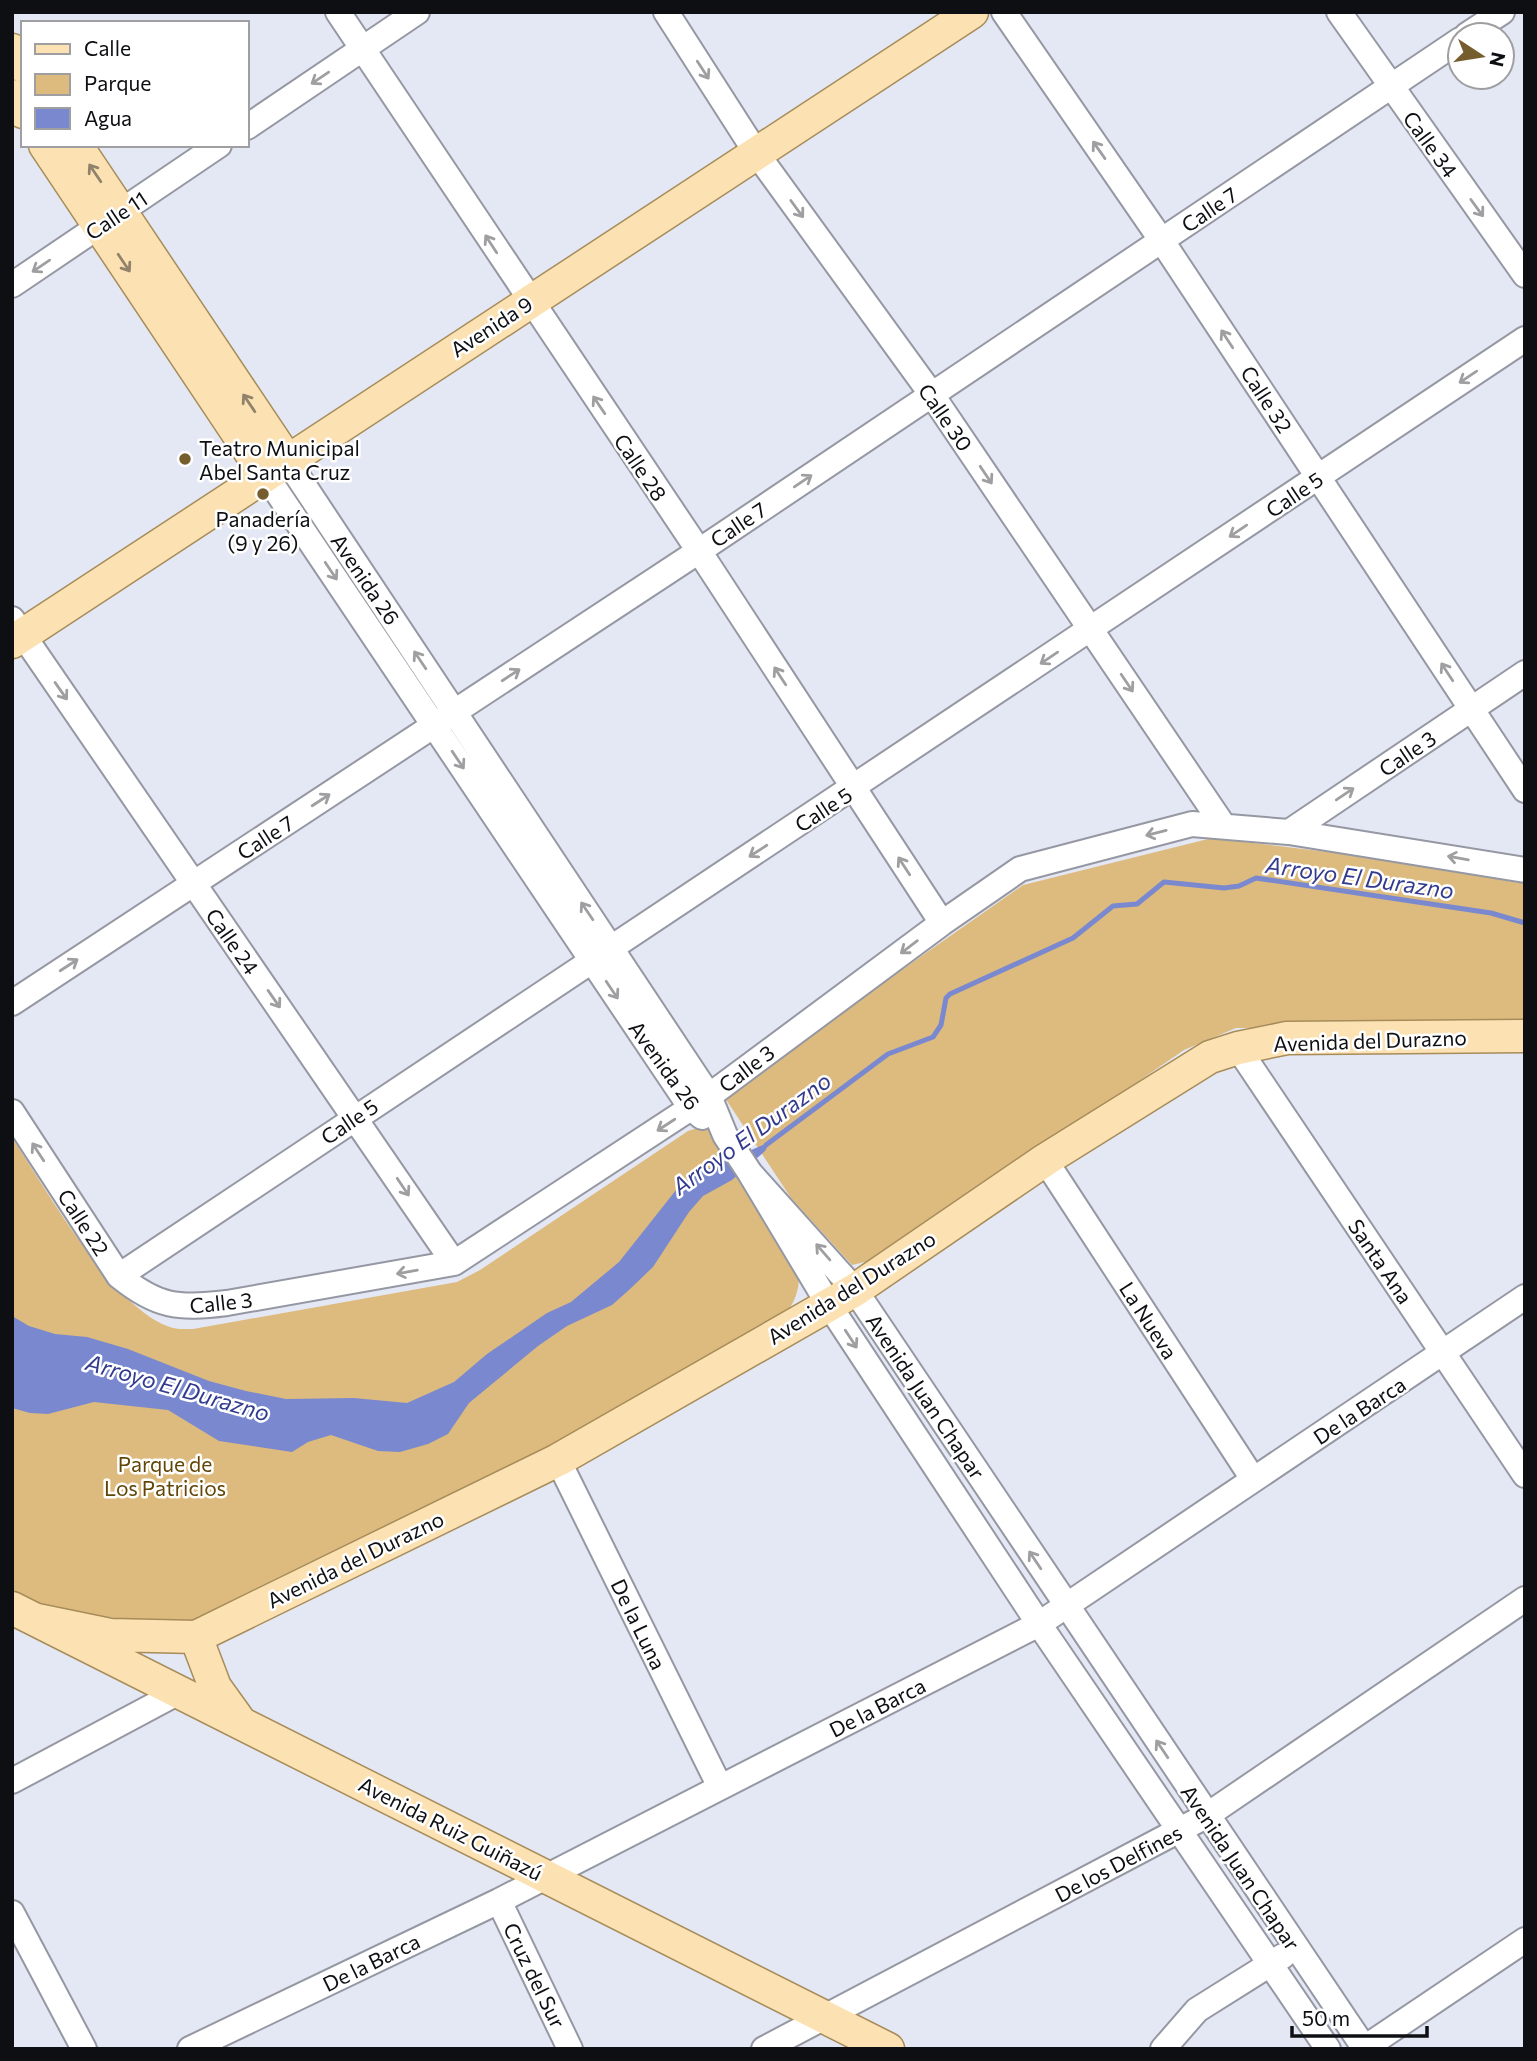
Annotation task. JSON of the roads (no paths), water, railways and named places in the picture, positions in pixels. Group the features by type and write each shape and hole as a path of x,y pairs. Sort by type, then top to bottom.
{"main road":[{"name":"Avenida 9","path":"16,632 276,467 972,12"},
{"name":"Avenida 26","path":"47,147 110,219 276,467"},
{"name":"Avenida 26","path":"77,147 110,219"},
{"name":"Avenida del Durazno","path":"196,1637 558,1460 842,1298 1045,1160 1210,1057 1287,1038 1525,1037"},
{"path":"24,1614 110,1635 196,1637 215,1687 240,1722"},
{"name":"Avenida Ruiz Guiñazú","path":"24,1614 888,2049"}],"street":[{"name":"Calle 28","path":"338,12 529,301 699,551 942,923"},
{"path":"248,126 417,12"},
{"name":"Calle 30","path":"666,12 757,154 932,395 1223,825"},
{"name":"Calle 32","path":"1004,12 1162,241 1525,790"},
{"name":"Calle 34","path":"1339,12 1525,275"},
{"name":"Calle 7","path":"12,1003 699,551 1446,49"},
{"name":"Calle 11","path":"12,285 216,147"},
{"name":"Calle 5","path":"119,1276 355,1116 854,789 1525,339"},
{"name":"Avenida 26","path":"276,467 750,1173"},
{"name":"Calle 24","path":"16,632 194,884 454,1263"},
{"name":"Calle 3","path":"1289,832 1525,673"},
{"name":"Calle 3","path":"178,1307 226,1303 454,1263 700,1102 942,923 1020,869 1192,824 1289,832 1525,870"},
{"name":"Santa Ana","path":"1238,1048 1525,1475"},
{"name":"Calle 22","path":"12,1112 119,1276 142,1295 178,1307"},
{"name":"La Nueva","path":"1045,1160 1253,1479"},
{"name":"Avenida Juan Chapar","path":"750,1173 1065,1604 1364,2048"},
{"name":"De la Barca","path":"190,2049 499,1901 1039,1624 1525,1297"},
{"name":"Avenida Juan Chapar","path":"842,1298 1039,1624 1328,2049"},
{"name":"De la Luna","path":"558,1460 720,1787"},
{"name":"De los Delfines","path":"764,2049 1206,1816 1525,1599"},
{"path":"12,1782 179,1692"},
{"name":"Cruz del Sur","path":"499,1901 570,2049"},
{"path":"12,1913 84,2049"},
{"path":"1364,2048 1525,1940"},
{"path":"1163,2049 1197,2010 1296,1948"}],"water":[{"path":"770,1142 765,1151 732,1180 703,1196 689,1212 653,1267 629,1290 612,1305 567,1326 538,1346 469,1403 448,1434 428,1444 400,1452 378,1451 331,1435 308,1442 292,1452 219,1441 168,1410 94,1402 48,1414 12,1408 12,1316 29,1326 55,1334 87,1337 128,1349 209,1381 246,1391 286,1399 354,1398 407,1403 454,1382 487,1354 547,1313 571,1302 619,1262 680,1185 700,1172"}],"waterway":[{"name":"Arroyo El Durazno","path":"766,1145 888,1054 933,1037 941,1025 946,998 950,994 1073,938 1113,906 1137,904 1164,882 1224,888 1239,886 1256,878 1491,913 1525,923"}],"place":[{"name":"Teatro Municipal Abel Santa Cruz","path":"185,459"},
{"name":"Panadería (9 y 26)","path":"263,494"}],"park label":[{"name":"Parque de Los Patricios","path":"165,1475"}]}
